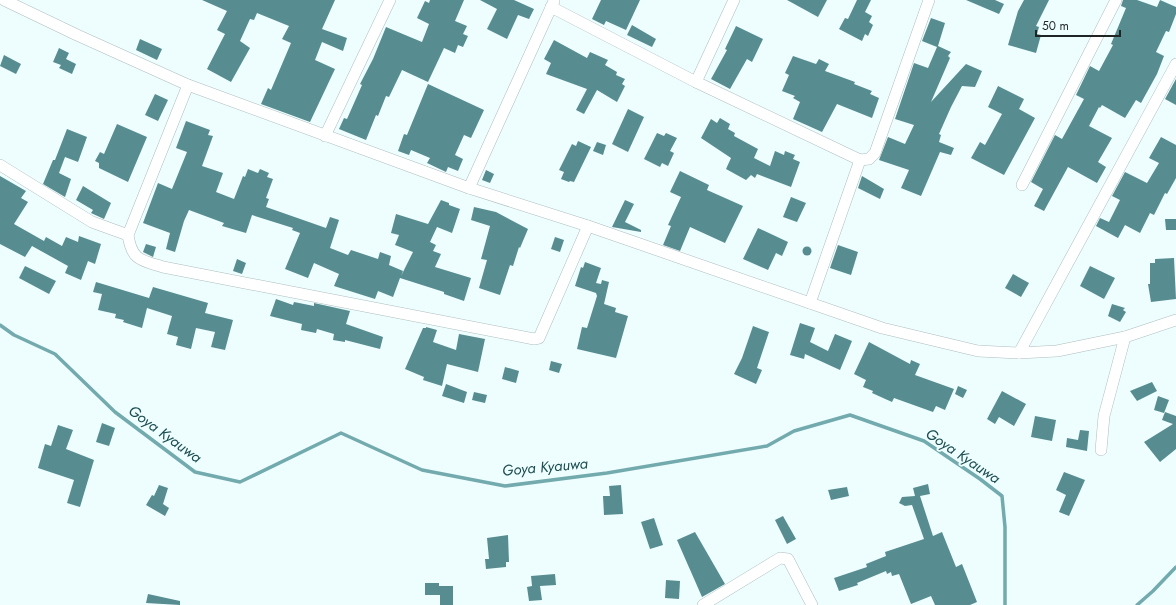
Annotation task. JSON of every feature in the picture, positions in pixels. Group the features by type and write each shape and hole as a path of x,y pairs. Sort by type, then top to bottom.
{"street":[{"path":"4,0 76,35 188,85 470,188 588,226 882,328 978,351 1019,353 1057,351 1125,337 1176,320"},
{"path":"326,136 390,0"},
{"path":"696,82 734,0"},
{"path":"470,188 552,3 696,82 860,160 869,159 875,154 928,0"},
{"path":"1022,185 1116,0"},
{"path":"1019,353 1176,64"},
{"path":"188,85 128,235 130,246 138,258 163,267 534,339 538,338 542,332 588,226"},
{"path":"810,303 860,160"},
{"path":"0,165 92,222 128,235"},
{"path":"1100,450 1104,416 1125,337"},
{"path":"703,605 780,558 788,559 812,605"}],"building":[{"path":"202,0 335,0 322,29 347,38 343,51 322,42 315,60 335,69 310,122 261,104 268,88 271,90 291,43 282,39 289,26 257,13 254,20 250,19 240,41 250,48 231,82 207,69 225,34 217,30 227,11"},
{"path":"430,0 464,0 455,21 467,26 463,34 468,36 463,47 458,45 455,53 444,48 428,82 402,70 389,97 386,96 378,116 376,115 366,140 339,129 344,118 347,119 362,85 360,84 373,59 386,27 422,42 429,24 417,18 425,1 429,3"},
{"path":"480,0 514,0 534,9 529,19 518,15 507,39 487,29 497,9"},
{"path":"601,0 640,0 626,30 606,21 604,25 592,19"},
{"path":"787,0 827,0 818,17"},
{"path":"857,0 871,0 865,12 872,16 869,22 873,25 868,36 865,34 862,41 839,29 845,18 848,19"},
{"path":"966,0 995,0 1004,4 999,14"},
{"path":"1024,0 1049,0 1036,26 1039,27 1037,34 1041,35 1036,53 1008,45 1018,11"},
{"path":"1123,0 1137,0 1157,7 1160,0 1176,7 1176,14 1169,32 1166,31 1156,52 1164,56 1157,74 1141,103 1136,100 1125,118 1102,105 1100,108 1099,107 1089,126 1112,138 1098,162 1106,167 1097,183 1068,167 1044,211 1034,206 1043,189 1031,182 1055,135 1062,139 1084,99 1076,95 1090,66 1099,71 1113,45 1111,44 1126,8 1121,6"},
{"path":"931,18 945,23 938,46 951,52 948,56 950,58 931,102 966,64 982,71 975,87 962,86 951,107 939,134 941,135 939,142 954,148 951,155 940,152 921,196 901,188 909,170 879,160 888,137 905,144 914,125 895,119 914,63 928,68 937,47 922,41"},
{"path":"632,25 656,39 652,47 627,35"},
{"path":"736,26 763,39 752,62 747,59 730,89 711,79 727,50 725,49"},
{"path":"140,39 162,49 157,60 136,50"},
{"path":"554,40 587,58 590,52 608,60 605,65 617,72 616,75 625,79 622,84 625,86 617,102 597,90 584,114 576,110 587,89 546,74 551,63 544,59"},
{"path":"59,48 69,53 66,59 76,64 72,74 59,68 61,65 53,62"},
{"path":"4,55 21,64 16,74 0,66"},
{"path":"793,56 816,64 819,59 829,64 825,71 855,82 854,84 872,91 870,94 879,98 872,118 837,104 822,132 793,119 800,102 793,98 795,96 782,91 789,75 785,73"},
{"path":"1176,79 1176,105 1165,99"},
{"path":"428,84 484,110 471,138 464,135 455,155 463,159 458,171 448,167 446,172 427,163 430,158 411,150 409,155 398,151 404,134 407,135"},
{"path":"998,86 1024,99 1019,109 1035,118 1004,175 971,158 980,142 985,145 1002,114 988,107"},
{"path":"155,94 168,100 158,121 145,115"},
{"path":"628,109 644,117 628,152 612,144"},
{"path":"720,118 730,124 728,129 735,133 734,136 758,149 754,158 770,166 775,151 784,155 785,151 795,155 793,159 800,162 791,187 757,174 755,178 751,175 746,180 726,169 731,158 701,138 711,119 717,123"},
{"path":"186,121 210,130 208,135 213,136 202,166 223,173 216,192 234,199 243,176 245,177 248,169 258,173 260,169 269,173 267,177 273,179 266,198 269,199 266,207 326,228 330,217 339,220 330,248 348,255 351,250 378,259 380,252 391,256 389,265 403,271 401,276 413,252 395,245 399,235 391,233 396,214 428,224 441,200 460,209 452,233 437,227 430,242 436,245 433,251 441,254 435,267 471,278 464,301 444,294 444,292 400,278 393,297 378,291 375,299 334,286 339,274 314,263 308,278 285,269 300,233 292,230 293,228 252,215 246,233 222,226 224,223 189,210 184,221 175,252 166,249 170,233 143,223 158,183 172,189 187,152 176,148"},
{"path":"117,124 147,137 128,182 99,168 99,163 95,161 100,152 104,154"},
{"path":"67,129 87,137 78,162 65,157 59,173 71,179 65,197 43,184 53,160 55,160"},
{"path":"657,133 664,136 666,133 677,138 670,151 674,153 668,166 662,163 660,167 644,159"},
{"path":"1161,137 1176,145 1176,178 1167,194 1165,193 1154,215 1150,213 1140,233 1125,225 1118,238 1096,226 1100,218 1109,222 1120,200 1112,196 1125,172 1147,183 1159,163 1149,158"},
{"path":"578,141 591,147 574,182 569,182 561,179 564,172 559,170 572,144 576,146"},
{"path":"597,142 606,145 603,155 593,151"},
{"path":"486,170 494,174 490,183 482,180"},
{"path":"680,171 709,185 707,190 743,206 725,243 690,227 680,251 663,245 671,226 668,225 681,197 670,192"},
{"path":"0,176 26,191 21,198 28,202 14,224 44,241 46,237 62,246 66,237 78,242 79,236 101,244 95,264 88,261 81,280 65,273 68,266 32,246 25,257 0,244"},
{"path":"862,176 884,189 880,199 858,188"},
{"path":"83,186 111,203 104,219 91,213 93,210 76,200"},
{"path":"791,197 806,203 797,222 783,217"},
{"path":"625,200 634,204 625,222 641,230 641,232 612,227"},
{"path":"474,207 496,212 528,229 520,248 519,247 513,266 510,265 500,295 479,288 487,260 481,259 490,226 471,220"},
{"path":"1165,219 1176,219 1176,230 1166,230"},
{"path":"758,228 788,242 782,256 776,253 768,270 743,259"},
{"path":"555,237 564,240 560,252 551,249"},
{"path":"146,244 156,247 153,257 143,252"},
{"path":"838,245 858,252 851,275 830,268"},
{"path":"807,246 812,251 807,256 802,251"},
{"path":"1174,258 1176,299 1151,302 1148,284 1150,284 1150,263 1155,263 1155,259"},
{"path":"237,259 246,263 242,274 233,271"},
{"path":"585,262 601,268 596,283 601,284 602,280 609,282 604,304 616,308 615,312 628,316 616,358 577,349 582,327 587,328 597,296 596,293 575,286 581,267 583,268"},
{"path":"25,266 56,281 49,294 19,278"},
{"path":"1090,266 1115,278 1104,299 1080,286"},
{"path":"1013,274 1029,283 1021,297 1005,288"},
{"path":"96,282 149,298 153,287 208,303 205,313 233,320 225,350 211,347 215,332 196,328 191,349 176,345 178,337 167,334 172,316 147,308 142,328 123,322 124,320 115,318 116,314 98,310 102,294 93,292"},
{"path":"276,299 293,305 294,302 314,306 314,303 350,311 346,324 383,337 380,349 345,340 345,342 333,340 334,334 317,329 316,333 301,330 302,324 270,316"},
{"path":"1112,304 1125,308 1123,310 1126,312 1120,322 1108,316"},
{"path":"800,323 815,328 810,342 828,351 835,334 852,341 840,370 805,354 804,359 790,355"},
{"path":"753,326 769,332 757,368 762,370 756,384 734,374 742,358"},
{"path":"426,327 437,330 433,342 456,350 459,334 485,339 478,372 447,364 442,386 423,380 424,377 405,369 423,328"},
{"path":"869,342 910,364 911,360 920,364 915,375 954,389 945,410 936,406 933,412 894,398 892,402 863,387 866,380 854,374"},
{"path":"551,361 562,364 559,373 549,370"},
{"path":"505,367 519,371 516,383 502,379"},
{"path":"1152,382 1157,391 1137,401 1130,391"},
{"path":"446,384 467,392 464,403 442,396"},
{"path":"958,386 967,390 963,398 955,394"},
{"path":"1002,391 1026,404 1014,426 999,417 995,424 987,419"},
{"path":"474,392 487,395 485,403 472,400"},
{"path":"1158,396 1169,400 1164,413 1154,410"},
{"path":"1165,412 1176,416 1176,449 1160,462 1144,442 1173,424 1162,420"},
{"path":"1035,416 1056,420 1052,441 1031,437"},
{"path":"102,423 115,428 109,446 96,442"},
{"path":"58,425 73,430 66,449 94,460 80,507 67,503 74,480 38,468 45,444 51,446"},
{"path":"1080,430 1089,431 1087,451 1066,447 1067,438 1078,440"},
{"path":"1064,472 1085,480 1069,516 1059,512 1066,495 1056,490"},
{"path":"928,484 930,494 920,496 933,536 942,532 956,567 962,564 977,602 970,605 935,605 931,596 911,604 899,574 892,576 891,572 887,574 886,571 857,583 858,585 839,591 834,578 867,567 866,564 886,556 885,552 924,539 912,505 905,506 899,503 902,497 915,496 913,488"},
{"path":"159,485 168,488 163,504 169,508 165,516 146,505 152,495 154,496"},
{"path":"621,485 623,514 604,515 603,496 610,496 609,486"},
{"path":"847,487 849,496 831,500 828,490"},
{"path":"783,516 796,539 787,544 775,520"},
{"path":"654,518 663,545 650,549 641,522"},
{"path":"695,532 725,584 702,597 677,540"},
{"path":"508,535 509,562 506,562 506,567 486,569 485,559 489,559 487,538"},
{"path":"555,574 556,585 540,586 542,600 529,601 527,587 532,586 531,576"},
{"path":"666,580 680,581 679,599 665,598"},
{"path":"425,583 439,583 439,586 453,586 453,605 440,605 440,595 425,595"},
{"path":"148,594 180,601 180,605 146,603"}],"waterway":[{"name":"Goya Kyauwa","path":"0,325 14,335 55,354 115,412 195,472 240,482 341,433 422,470 505,486 607,473 767,446 794,431 850,415 924,441 980,479 1002,496 1005,527 1005,605"},
{"name":"Goya Kyauwa","path":"1137,605 1176,567"}]}
